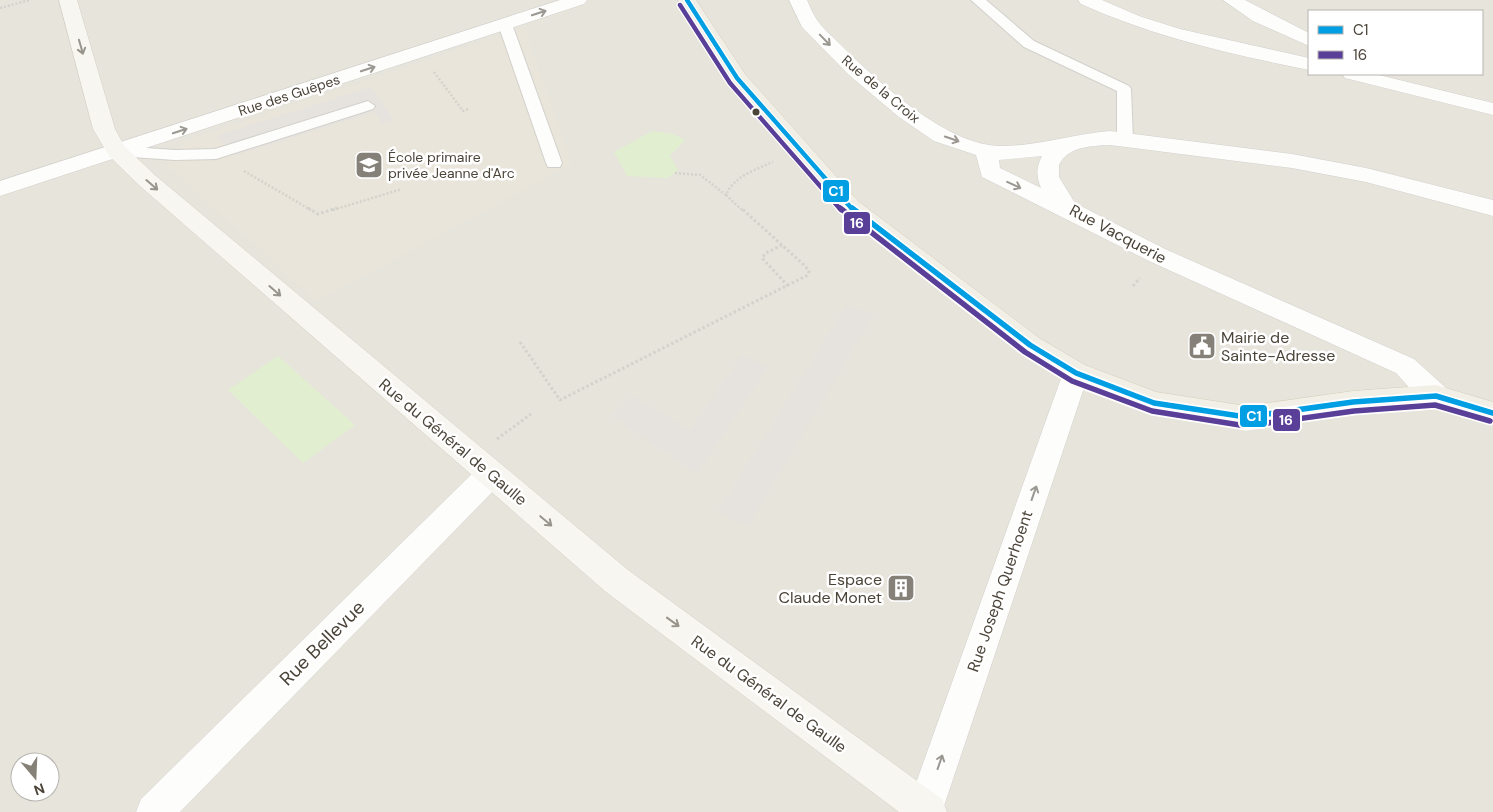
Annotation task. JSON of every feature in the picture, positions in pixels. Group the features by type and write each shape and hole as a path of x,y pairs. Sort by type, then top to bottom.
{"main road":[{"name":"Rue du Général de Gaulle","path":"68,0 104,129 117,151 148,181 617,581 924,811"},
{"path":"687,0 737,78 850,207 1030,345 1076,373 1154,403 1246,417 1353,402 1436,396 1493,413"}],"street":[{"name":"Rue des Guêpes","path":"0,189 578,0"},
{"name":"Rue de la Croix","path":"798,0 810,23 856,72 906,113 941,136 986,151 1001,153 1060,147"},
{"path":"1087,0 1132,20 1175,34 1308,64"},
{"path":"1232,0 1308,39"},
{"path":"1357,75 1421,89 1493,109"},
{"path":"1386,75 1493,122"},
{"path":"1060,147 1086,139 1125,140 1292,161 1366,175 1493,208"},
{"name":"Rue Vacquerie","path":"1060,147 1052,156 1047,177 1056,196 1067,209 1156,255 1405,366 1436,396"},
{"path":"986,151 990,172 1067,209"},
{"name":"Rue Joseph Querhoent","path":"924,811 1076,373"},
{"name":"Rue Bellevue","path":"154,812 481,466"}],"lane":[{"path":"978,0 1029,44 1124,89 1125,140"},
{"path":"506,24 554,163"},
{"path":"117,151 175,155 216,154 368,106"}],"path":[{"path":"0,8 30,0"},
{"path":"430,66 463,111 468,109"},
{"path":"216,154 318,214 402,190"},
{"path":"726,195 728,188 736,181 778,160"},
{"path":"520,342 560,400 788,286 808,274 809,271 782,245 726,195 700,175 675,173"},
{"path":"782,245 766,253 762,258 788,286"},
{"path":"481,466 531,414"}],"shaded area":[{"path":"0,0 1493,0 1493,812 0,812"},
{"name":"École primaire privée Jeanne d'Arc","path":"524,28 572,164 317,301 167,166 182,142"},
{"path":"370,87 394,119 382,123 374,112 236,155 217,136"},
{"path":"847,305 874,315 748,526 717,512"},
{"path":"742,355 768,367 697,474 611,416 633,396 690,430"}],"green space":[{"path":"652,131 673,134 685,140 670,156 678,170 668,178 627,176 614,152"},
{"path":"278,356 355,425 303,463 228,390"}],"transit line":[{"name":"C1","path":"687,0 737,78 850,207 1030,345 1076,373 1154,403 1246,417 1353,402 1436,396 1493,413"},
{"name":"16","path":"680,5 730,83 844,213 1025,352 1072,381 1152,411 1246,426 1354,411 1435,405 1490,421"}],"place":[{"name":"École primaire privée Jeanne d'Arc","path":"369,165"},
{"name":"Mairie de Sainte-Adresse","path":"1202,346"},
{"name":"Espace Claude Monet","path":"901,588"}]}
